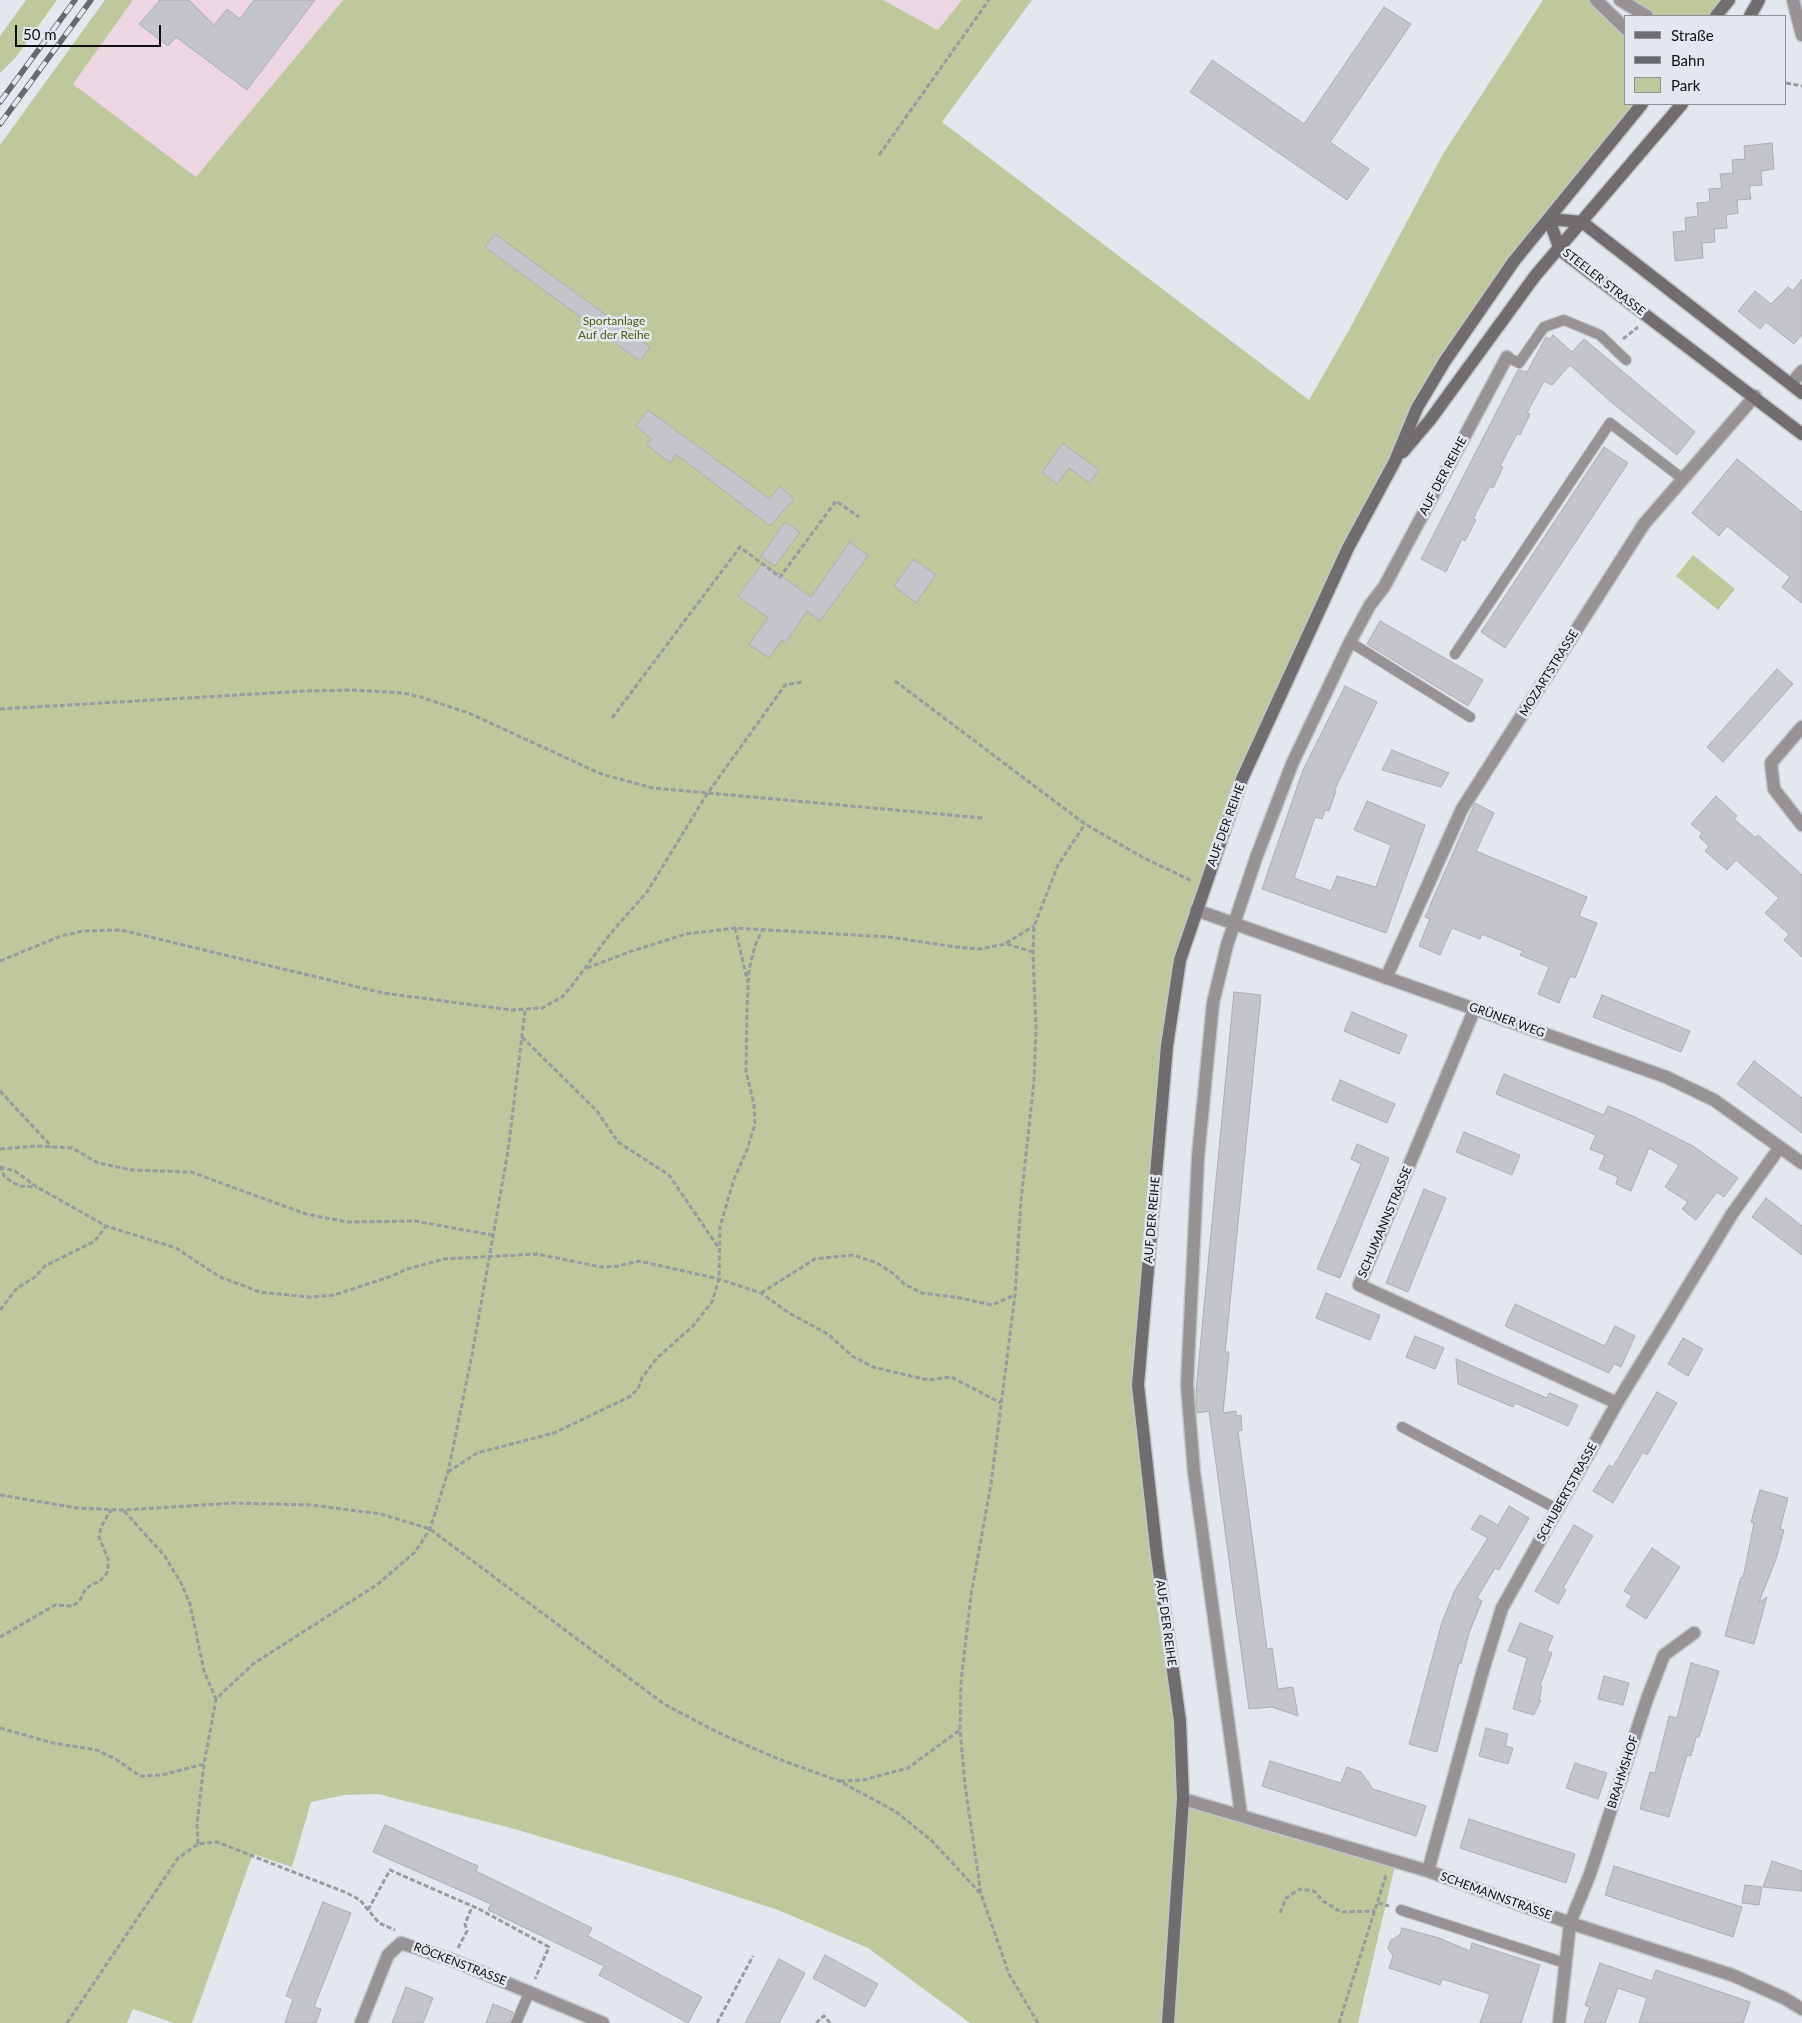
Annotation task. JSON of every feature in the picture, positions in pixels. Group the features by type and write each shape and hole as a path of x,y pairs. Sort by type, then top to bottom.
{"main road":[{"path":"1717,15 1729,0"},
{"path":"1751,15 1759,0"},
{"name":"AUF DER REIHE","path":"1168,2023 1183,1799 1180,1721 1157,1556 1138,1385 1167,1046 1180,960 1242,779 1348,548 1395,461 1417,408 1445,361 1514,261 1641,105"},
{"name":"AUF DER REIHE","path":"1395,461 1430,420 1535,276 1560,250 1681,105"},
{"path":"1548,219 1582,222 1802,393"},
{"name":"STEELER STRASSE","path":"1548,219 1560,250 1755,396 1802,434"}],"street":[{"path":"1596,0 1624,27"},
{"path":"1620,0 1645,15"},
{"path":"1793,0 1802,35"},
{"name":"AUF DER REIHE","path":"1242,1815 1194,1472 1187,1385 1198,1156 1213,1011 1220,972 1256,858 1292,764 1350,642 1370,605 1384,587 1507,357"},
{"path":"1791,384 1802,370"},
{"name":"MOZARTSTRASSE","path":"1386,978 1462,809 1644,524 1755,396"},
{"path":"1802,727 1771,762 1774,789 1802,825"},
{"name":"GRÜNER WEG","path":"1196,910 1666,1077 1714,1100 1802,1163"},
{"name":"SCHUMANNSTRASSE","path":"1474,1008 1358,1285 1617,1403"},
{"name":"SCHUBERTSTRASSE","path":"1428,1871 1502,1608 1617,1403 1732,1214 1780,1147"},
{"name":"BRAHMSHOF","path":"1559,2023 1570,1923 1590,1874 1647,1699 1664,1655 1694,1633"},
{"name":"SCHEMANNSTRASSE","path":"1183,1799 1428,1871 1570,1923 1732,1975 1784,1998 1802,2009"},
{"name":"RÖCKENSTRASSE","path":"361,2023 388,1955 401,1943 452,1960 603,2023"}],"lane":[{"path":"1507,357 1519,363 1544,327 1564,320 1600,335 1626,360"},
{"path":"1455,654 1610,423 1683,479"},
{"path":"1350,642 1470,717"},
{"path":"1402,1427 1557,1510"},
{"path":"1401,1910 1565,1964"},
{"path":"516,2023 530,1991"}],"path":[{"path":"879,155 989,0"},
{"path":"1787,83 1802,86"},
{"path":"1613,347 1649,317"},
{"path":"612,718 740,547 780,577 836,501 859,517"},
{"path":"0,961 61,936 83,931 121,930 383,993 525,1011 542,1008 553,1003 571,987 610,934 647,892 707,794 785,685 802,682"},
{"path":"895,682 1085,824 1142,857 1204,886"},
{"path":"0,709 305,691 354,690 403,693 421,696 471,714 601,774 624,782 653,788 707,794 983,818"},
{"path":"1038,2023 1009,1974 981,1894 968,1817 960,1729 964,1652 971,1595 991,1484 1015,1294 1021,1200 1034,1081 1036,1030 1034,926 1058,865 1085,824"},
{"path":"586,969 629,952 686,934 735,928 763,928 889,938 956,947 979,948 1006,944 1034,926"},
{"path":"735,928 748,986"},
{"path":"448,1472 478,1453 554,1434 629,1397 638,1389 642,1378 657,1358 705,1313 717,1290 719,1279 719,1247 723,1213 756,1124 754,1104 746,1070 748,986 755,946 763,928"},
{"path":"1006,944 1033,952"},
{"path":"216,1699 253,1664 378,1584 414,1552 430,1529 448,1472 489,1258 508,1151 525,1011"},
{"path":"522,1037 597,1111 618,1142 669,1175 719,1247"},
{"path":"0,1091 52,1147"},
{"path":"0,1149 72,1148 98,1163 132,1170 191,1172 306,1214 346,1222 415,1221 492,1235"},
{"path":"1,1168 15,1171 37,1187 106,1226 176,1248 220,1277 260,1292 310,1297 334,1295 430,1262 537,1254 601,1266 618,1266 639,1261 719,1279 761,1293 789,1313 828,1334 852,1356 873,1367 928,1380 951,1377 1001,1403"},
{"path":"1,1168 4,1176 12,1182 20,1186 37,1187"},
{"path":"0,1310 17,1288 34,1277 45,1266 95,1241 106,1226"},
{"path":"761,1293 815,1259 853,1255 877,1263 894,1274 904,1284 922,1294 955,1297 992,1305 1015,1294"},
{"path":"0,1495 43,1503 124,1510 224,1504 311,1505 381,1514 430,1529 664,1704 746,1745 839,1781 876,1799 906,1818 981,1894"},
{"path":"0,1637 54,1606 73,1606 80,1600 85,1590 92,1584 99,1582 107,1573 108,1559 100,1537 101,1527 111,1509"},
{"path":"124,1510 164,1555 181,1583 190,1604 204,1671 216,1699 204,1764 197,1824 198,1844"},
{"path":"0,1728 53,1744 69,1744 97,1750 117,1760 140,1776 162,1776 204,1764"},
{"path":"839,1781 869,1779 908,1768 960,1729"},
{"path":"67,2023 178,1858 198,1844 218,1842 347,1893 360,1900 380,1923 400,1933 401,1943"},
{"path":"1339,2023 1390,1860"},
{"path":"368,1910 390,1870 472,1907 549,1946 530,1991"},
{"path":"1280,1913 1286,1898 1300,1890 1314,1890 1324,1901 1341,1912 1375,1911"},
{"path":"452,1960 467,1931 465,1924 472,1907"},
{"path":"717,2023 753,1956"},
{"path":"816,2023 824,2016 830,2023"}],"shaded area":[{"path":"133,0 343,0 196,177 73,84"},
{"path":"883,0 962,0 939,30"}],"green space":[{"path":"26,0 57,0 16,57 0,73 0,36"},
{"name":"Sportanlage Auf der Reihe","path":"105,0 133,0 73,84 196,177 343,0 883,0 938,30 962,0 1032,0 942,122 1309,400 1349,330 1443,154 1543,0 1593,0 1624,30 1624,105 1638,105 1512,260 1391,460 1285,674 1176,957 1135,1386 1178,1722 1182,1799 1396,1861 1358,2023 970,2023 868,1948 778,1910 683,1879 511,1828 378,1794 344,1795 311,1802 292,1867 253,1854 192,2023 174,2023 133,2009 127,2023 0,2023 0,145"},
{"path":"1630,0 1723,0 1710,15 1654,15"},
{"path":"1693,555 1735,589 1718,610 1676,576"}],"building":[{"path":"160,0 189,0 214,25 227,9 240,19 254,0 315,0 247,90 176,37 168,46 139,24"},
{"path":"1384,7 1411,24 1330,142 1369,169 1347,200 1190,92 1212,60 1304,124"},
{"path":"1772,143 1774,169 1761,171 1762,185 1749,186 1751,199 1737,200 1738,213 1726,215 1727,228 1714,229 1715,242 1702,243 1703,258 1675,261 1673,232 1686,231 1685,218 1698,216 1697,203 1710,202 1709,189 1722,188 1720,174 1733,173 1732,160 1745,159 1744,146"},
{"path":"495,234 650,347 640,361 485,247"},
{"path":"1802,279 1802,335 1794,344 1766,322 1760,329 1738,311 1755,291 1771,304 1788,287 1793,291"},
{"path":"1553,335 1572,352 1584,339 1695,432 1677,455 1611,402 1570,365 1552,385 1544,381 1527,413 1530,414 1520,435 1517,434 1500,466 1503,467 1493,488 1490,486 1473,519 1476,520 1465,541 1462,539 1446,572 1421,559 1518,370 1527,372 1546,337 1550,339"},
{"path":"648,410 770,499 780,486 794,499 770,526 676,454 670,463 647,445 652,439 636,426"},
{"path":"1063,443 1099,470 1089,483 1069,468 1057,484 1042,472"},
{"path":"1604,447 1628,463 1505,648 1481,632"},
{"path":"1737,459 1802,512 1802,603 1782,587 1790,577 1727,526 1719,536 1692,513"},
{"path":"785,522 800,532 775,566 761,556"},
{"path":"850,542 868,556 820,621 807,611 785,643 782,640 769,658 749,644 768,618 738,596 763,563 811,597"},
{"path":"914,559 936,575 916,603 894,586"},
{"path":"1380,621 1483,680 1468,706 1367,644"},
{"path":"1777,669 1793,684 1723,762 1707,747"},
{"path":"1345,686 1377,702 1334,791 1336,791 1329,811 1325,810 1322,819 1315,817 1294,878 1331,891 1337,876 1376,887 1391,845 1354,830 1367,801 1425,825 1386,933 1262,889 1303,770"},
{"path":"1392,750 1449,773 1441,787 1382,770"},
{"path":"1716,796 1737,816 1734,819 1756,838 1758,835 1802,875 1802,957 1784,940 1789,934 1765,913 1779,898 1736,860 1727,870 1705,851 1709,846 1699,837 1702,833 1691,824"},
{"path":"1475,803 1494,813 1476,851 1587,897 1579,916 1597,923 1575,978 1570,976 1559,1003 1538,994 1549,967 1520,955 1523,951 1482,934 1480,939 1452,928 1440,955 1419,946 1430,919 1425,917"},
{"path":"1234,992 1261,995 1225,1352 1229,1352 1223,1413 1236,1411 1236,1416 1241,1415 1242,1430 1238,1431 1267,1649 1272,1648 1278,1689 1293,1687 1298,1716 1272,1707 1249,1709 1209,1411 1197,1413 1196,1391"},
{"path":"1602,995 1690,1031 1681,1052 1593,1017"},
{"path":"1352,1012 1407,1035 1399,1054 1344,1031"},
{"path":"1754,1061 1802,1098 1802,1133 1737,1084"},
{"path":"1504,1074 1604,1115 1608,1106 1633,1116 1693,1146 1738,1178 1724,1197 1717,1192 1696,1220 1682,1209 1688,1202 1665,1187 1679,1165 1649,1148 1631,1191 1616,1184 1618,1177 1599,1169 1605,1155 1590,1149 1596,1135 1496,1094"},
{"path":"1340,1080 1395,1104 1387,1123 1332,1100"},
{"path":"1464,1132 1520,1155 1512,1175 1456,1152"},
{"path":"1357,1144 1389,1158 1340,1278 1317,1269 1361,1164 1351,1159"},
{"path":"1424,1189 1446,1198 1408,1292 1386,1283"},
{"path":"1766,1198 1802,1226 1802,1255 1752,1217"},
{"path":"1326,1293 1380,1315 1370,1340 1316,1318"},
{"path":"1515,1304 1605,1346 1615,1326 1635,1336 1621,1367 1614,1364 1609,1373 1505,1326"},
{"path":"1415,1336 1444,1348 1435,1369 1406,1357"},
{"path":"1683,1338 1703,1349 1688,1376 1668,1364"},
{"path":"1456,1359 1547,1398 1549,1393 1578,1405 1568,1426 1515,1403 1513,1407 1458,1384"},
{"path":"1657,1392 1677,1403 1647,1455 1643,1452 1613,1503 1593,1491 1609,1465 1613,1467"},
{"path":"1760,1490 1788,1498 1780,1529 1784,1530 1776,1559 1759,1602 1767,1597 1754,1644 1725,1636 1741,1577 1743,1578 1754,1523 1751,1522"},
{"path":"1509,1506 1529,1518 1499,1570 1495,1568 1477,1598 1482,1601 1469,1633 1461,1664 1459,1663 1437,1752 1409,1744 1442,1622 1455,1590 1488,1538 1471,1529 1480,1515 1498,1525"},
{"path":"1574,1525 1593,1536 1563,1588 1566,1590 1558,1604 1535,1591"},
{"path":"1652,1548 1680,1567 1646,1619 1626,1606 1632,1596 1624,1591"},
{"path":"1520,1623 1553,1636 1547,1651 1552,1653 1540,1686 1542,1686 1539,1700 1541,1700 1534,1715 1513,1709 1527,1658 1508,1651"},
{"path":"1691,1663 1719,1671 1699,1737 1696,1737 1691,1756 1687,1755 1669,1817 1640,1809 1650,1772 1655,1773 1669,1716 1677,1718"},
{"path":"1604,1676 1629,1683 1623,1705 1598,1699"},
{"path":"1486,1728 1508,1734 1505,1746 1513,1748 1508,1764 1479,1756"},
{"path":"1270,1761 1341,1783 1347,1767 1361,1772 1373,1789 1426,1806 1416,1836 1262,1786"},
{"path":"1575,1763 1607,1773 1598,1799 1566,1788"},
{"path":"1469,1819 1575,1854 1566,1883 1460,1848"},
{"path":"385,1825 478,1866 476,1871 592,1928 588,1936 702,1997 688,2023 599,1975 604,1966 488,1910 491,1904 373,1852"},
{"path":"1772,1861 1802,1871 1802,1891 1763,1887"},
{"path":"1614,1866 1742,1907 1733,1937 1605,1895"},
{"path":"1745,1885 1762,1887 1759,1905 1742,1903"},
{"path":"323,1902 351,1913 314,2007 321,2009 316,2023 285,2023 293,1999 286,1996"},
{"path":"1402,1928 1439,1938 1470,1951 1472,1943 1540,1965 1521,2023 1480,2023 1490,1994 1442,1979 1440,1985 1389,1968 1393,1956 1388,1948 1391,1940 1400,1935"},
{"path":"825,1955 878,1984 865,2007 813,1978"},
{"path":"779,1959 805,1973 779,2023 745,2023"},
{"path":"1600,1963 1652,1981 1656,1970 1750,2002 1743,2023 1639,2023 1647,1998 1618,1988 1605,2023 1584,2023 1590,2007 1585,2005"},
{"path":"406,1987 433,1998 423,2023 392,2023"},
{"path":"493,2004 513,2012 509,2023 486,2023"}],"railway":[{"path":"0,102 75,0"},
{"path":"0,124 91,0"}]}
